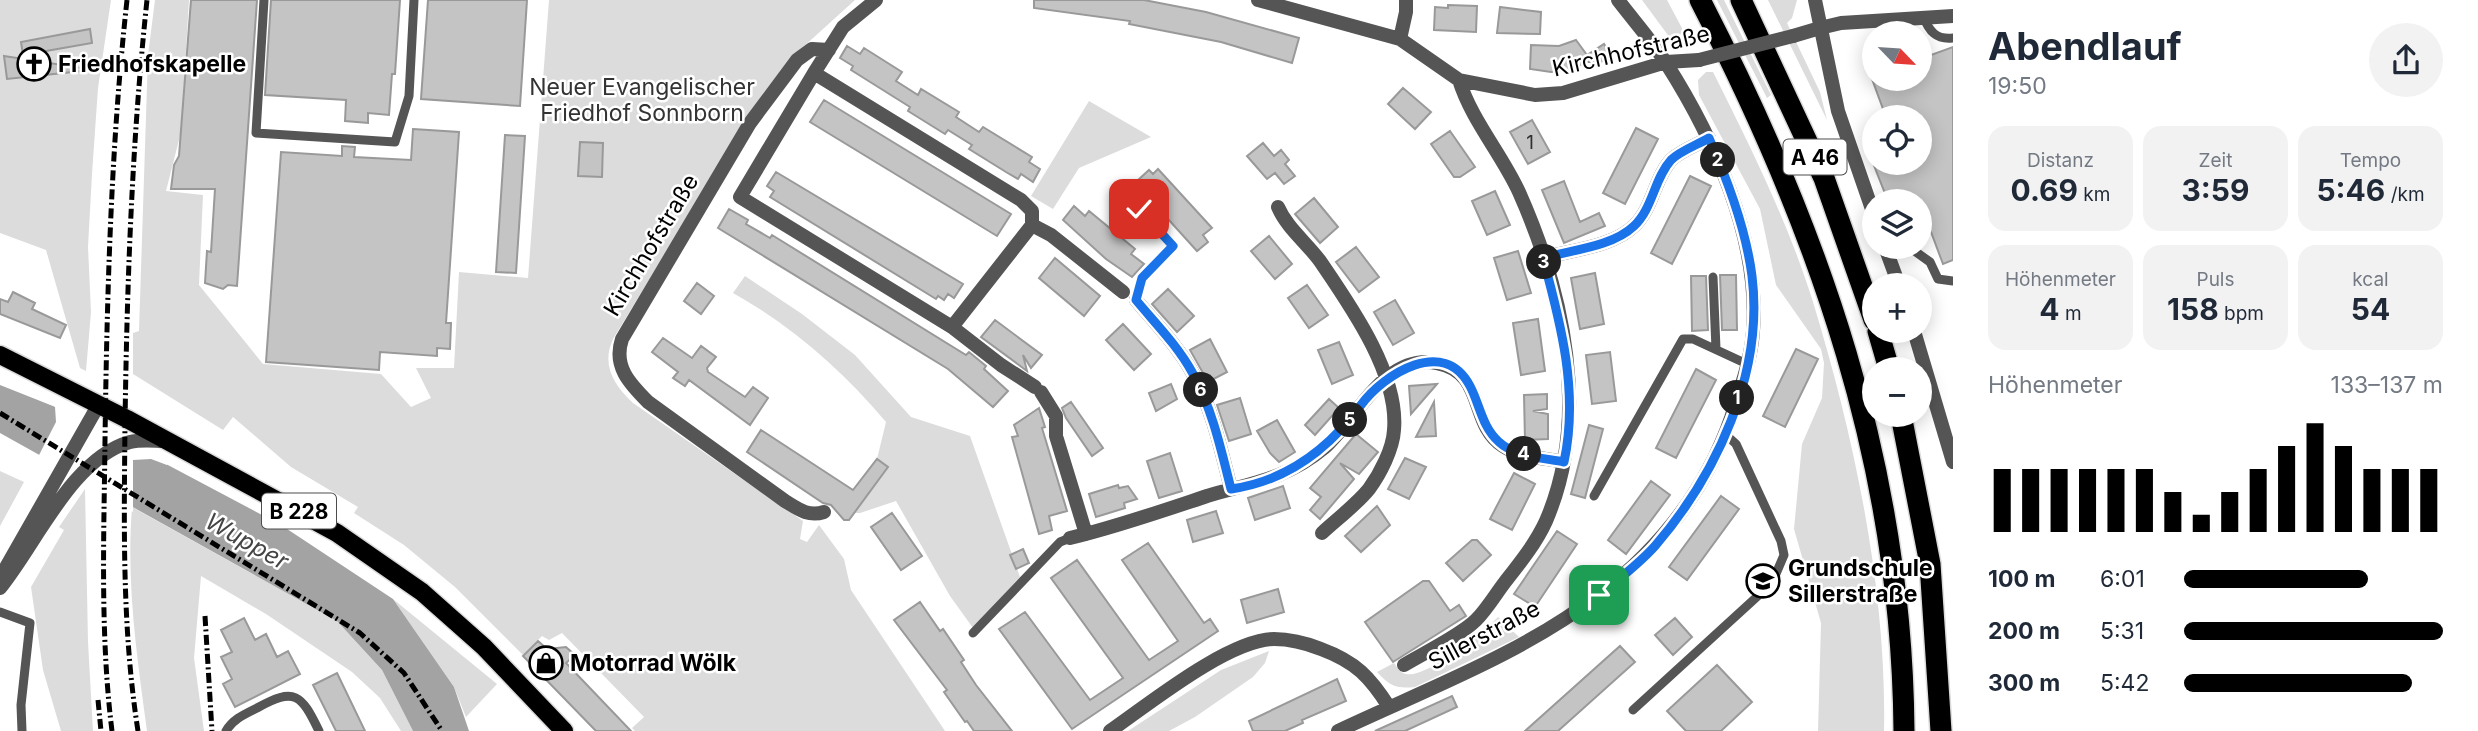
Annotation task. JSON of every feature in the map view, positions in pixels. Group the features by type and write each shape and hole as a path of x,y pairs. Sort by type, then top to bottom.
{"highway":[{"name":"A 46","path":"1700,0 1782,174 1828,292 1850,362 1881,488 1895,572 1904,660 1904,731"},
{"name":"A 46","path":"1741,0 1824,178 1862,286"},
{"path":"1903,427 1930,564 1941,731"}],"main road":[{"name":"B 228","path":"0,355 95,411 169,441 300,511 381,562 422,592 484,647 564,731"}],"street":[{"path":"876,0 843,27 740,197 952,327 1001,365 1038,389 1056,416 1056,436 1086,534"},
{"name":"Kirchhofstraße","path":"1258,0 1400,39 1459,80 1535,95 1554,93 1665,62 1699,60 1820,28 1923,16 1953,16"},
{"path":"1400,39 1406,0"},
{"name":"Sillerstraße","path":"1338,731 1468,673 1541,633 1599,595 1653,548 1681,514 1704,479 1725,434 1747,364 1753,331 1752,277 1725,174 1709,138 1665,62 1618,0"},
{"path":"1815,0 1838,111 1865,189"},
{"name":"Kirchhofstraße","path":"824,512 814,515 794,507 648,402 633,387 618,360 622,338 750,123 797,60 812,49 829,50"},
{"path":"814,73 1021,200 1032,211 1032,225 952,327"},
{"path":"1404,665 1475,621 1529,550 1540,531 1559,484 1570,419 1568,371 1562,327 1543,258 1518,190 1466,103 1459,80"},
{"path":"1543,258 1618,237 1635,225 1673,158 1709,138"},
{"path":"1278,206 1283,218 1315,255 1365,328 1386,380 1394,415 1394,431 1389,451 1369,489 1322,533"},
{"path":"1032,225 1051,235 1122,292"},
{"path":"1136,300 1175,346 1204,397 1217,433 1231,489"},
{"path":"1918,343 1953,462"},
{"path":"1070,538 1279,477 1303,464 1330,441 1373,388 1400,369 1417,363 1448,365 1461,373 1470,384 1489,433 1502,445 1519,453 1564,462"},
{"path":"0,578 95,411"},
{"path":"0,588 17,568 81,474 109,450 132,441 169,441"},
{"path":"1110,731 1209,664 1247,645 1273,639 1304,642 1336,655 1370,678 1389,707"}],"lane":[{"path":"264,0 256,133 395,142 409,96 414,0"},
{"path":"1923,16 1929,30 1940,38 1953,38"},
{"path":"1136,300 1142,278 1173,246 1139,209"},
{"path":"1926,259 1938,279 1953,281"},
{"path":"1713,277 1716,349"},
{"path":"1594,496 1677,346 1684,339 1693,339 1747,364"},
{"path":"1633,710 1772,583 1783,555 1781,541 1736,444 1725,434"},
{"path":"973,633 1060,542 1070,538"},
{"path":"0,612 30,623 22,693 22,731"},
{"path":"226,731 239,717 278,696 289,694 301,701 319,731"}],"green space":[{"path":"0,0 111,0 98,88 92,174 88,247 91,312 86,371 80,368 46,250 0,233"},
{"name":"Neuer Evangelischer Friedhof Sonnborn","path":"155,0 189,0 181,132 166,191 203,195 199,285 263,364 381,374 411,407 431,398 416,368 454,368 459,272 528,278 549,0 855,0 791,58 747,119 613,339 608,357 609,366 615,382 633,403 803,521 800,539 807,542 819,525 844,559 851,590 945,731 635,731 632,728 644,717 562,633 549,640 542,636 523,655 455,587 404,545 354,513 358,507 291,467 233,417 223,430 133,374 133,333 139,331 148,55"},
{"path":"1642,0 1667,0 1691,45 1673,42"},
{"path":"1717,0 1724,0 1771,95 1767,98"},
{"path":"1768,0 1797,0 1792,18 1787,23 1820,92 1827,120"},
{"path":"1706,72 1713,72 1780,214 1803,272 1828,353 1854,459 1874,569 1880,623 1884,731 1818,731 1821,623 1794,529 1802,444 1822,398 1824,363 1821,349 1776,285 1760,209 1699,95 1698,80"},
{"path":"1089,101 1151,137 1079,168 1053,209 1031,196"},
{"path":"745,276 802,314 855,355 911,417 970,436 1020,577 973,628 950,596 896,501 854,513 888,468 877,459 886,422 815,350 776,320 733,293"},
{"path":"0,471 24,482 0,526"},
{"path":"85,489 93,731 61,731 43,670 31,587 64,530 59,527"},
{"path":"132,507 337,621 382,670 413,731 401,731 380,698 352,672 266,614 201,576 194,658 204,731 147,731 131,592"},
{"path":"393,599 497,684 466,717 454,687"},
{"path":"1498,617 1519,637 1415,687 1394,686 1377,672 1394,663 1406,674 1415,674 1426,669 1468,643"},
{"path":"1269,651 1265,663 1253,677 1195,717 1169,731 1128,731 1221,670"}],"water":[{"name":"Wupper","path":"0,385 68,412 281,525 393,599 454,687 469,731 413,731 382,670 337,621 0,433"}],"pier":[{"path":"50,401 70,409 168,463 167,465 151,459 133,460 133,512 38,457 56,422 55,407"}],"building":[{"path":"191,0 257,0 237,286 228,285 223,289 205,283 207,251 211,252 215,189 171,189 174,165 179,156"},
{"path":"271,0 400,0 389,115 368,113 368,123 345,121 346,100 265,95"},
{"path":"428,0 527,0 520,106 421,99"},
{"path":"1034,0 1144,0 1206,12 1299,38 1292,63 1221,42 1129,24 1130,21 1034,8"},
{"path":"1448,5 1477,6 1476,32 1434,30 1435,7 1448,8"},
{"path":"1500,7 1541,12 1540,34 1497,33"},
{"path":"90,29 92,43 23,55 21,42"},
{"path":"1576,40 1587,55 1604,44 1611,55 1601,62 1587,62 1571,70 1551,72 1530,69 1531,45 1559,46"},
{"path":"847,46 860,54 864,48 902,72 896,81 918,95 921,89 959,112 956,117 979,132 983,127 1032,157 1029,162 1040,169 1033,182 1021,174 1018,179 1006,172 969,149 972,145 948,130 945,134 908,111 910,107 851,70 853,66 840,58"},
{"path":"1953,47 1953,260 1943,264 1932,235 1932,189 1883,189 1878,175 1932,175 1932,105 1882,105 1876,91 1932,91 1932,55"},
{"path":"4,56 82,68 82,71 7,79"},
{"path":"1403,88 1431,112 1415,129 1388,104"},
{"path":"824,100 1011,214 997,236 810,122"},
{"path":"1532,120 1550,152 1528,164 1510,132"},
{"path":"1636,128 1658,139 1625,204 1603,193"},
{"path":"413,129 459,132 446,323 451,323 450,349 437,348 437,356 380,352 379,370 266,362 281,152 342,156 342,146 355,147 354,157 411,160"},
{"path":"1450,131 1475,167 1460,177 1454,177 1431,144"},
{"path":"505,135 525,136 516,273 496,272"},
{"path":"580,142 603,143 602,177 578,176"},
{"path":"1263,143 1274,156 1281,150 1289,160 1285,164 1295,176 1284,184 1275,173 1267,179 1247,156"},
{"path":"1158,169 1212,228 1203,235 1208,242 1197,251 1139,187 1142,184 1138,180 1149,170 1153,174"},
{"path":"776,172 963,284 954,298 948,294 944,300 938,296 936,299 770,197 774,191 767,186"},
{"path":"1690,176 1711,186 1672,264 1651,253"},
{"path":"1564,181 1580,222 1599,213 1605,226 1564,243 1542,190"},
{"path":"1495,191 1510,225 1487,235 1472,201"},
{"path":"1314,198 1338,227 1320,243 1295,214"},
{"path":"1074,206 1085,216 1089,211 1135,249 1131,254 1144,264 1132,277 1106,259 1063,220"},
{"path":"729,209 748,220 746,224 770,238 772,235 966,355 969,352 986,366 984,369 1008,391 993,407 948,369 718,228"},
{"path":"1269,236 1292,264 1275,279 1251,251"},
{"path":"1356,247 1379,277 1359,292 1336,262"},
{"path":"1518,251 1531,293 1507,300 1494,258"},
{"path":"1055,258 1100,296 1084,316 1039,278"},
{"path":"1595,273 1604,324 1580,329 1571,278"},
{"path":"1720,275 1736,275 1737,330 1722,330"},
{"path":"1691,276 1706,276 1708,330 1692,331"},
{"path":"697,283 714,296 701,314 684,301"},
{"path":"1307,285 1328,315 1309,328 1288,298"},
{"path":"1168,289 1194,316 1177,332 1152,304"},
{"path":"13,292 35,303 32,309 66,325 60,338 0,314 0,299 8,302"},
{"path":"1395,300 1414,333 1393,345 1374,312"},
{"path":"1538,319 1545,371 1521,375 1513,323"},
{"path":"995,320 1042,355 1031,368 1023,355 1027,371 981,337"},
{"path":"1123,324 1151,354 1134,370 1106,340"},
{"path":"663,338 692,358 701,346 716,357 707,368 708,372 745,397 753,387 768,398 750,425 689,380 685,386 673,378 678,372 652,352"},
{"path":"1210,339 1227,372 1208,382 1190,350"},
{"path":"1339,342 1353,375 1332,384 1318,350"},
{"path":"1796,349 1818,359 1785,427 1763,416"},
{"path":"1610,352 1616,401 1592,404 1586,355"},
{"path":"1696,369 1716,380 1676,458 1656,448"},
{"path":"1171,384 1177,399 1156,411 1149,393"},
{"path":"1437,384 1411,414 1409,386"},
{"path":"1547,394 1547,409 1533,411 1548,414 1548,439 1525,440 1524,395"},
{"path":"1240,398 1251,434 1229,441 1217,405"},
{"path":"1329,399 1339,408 1315,435 1305,425"},
{"path":"1071,402 1103,448 1092,456 1062,408"},
{"path":"1434,402 1436,436 1416,437"},
{"path":"1039,408 1045,427 1042,428 1067,511 1049,516 1052,530 1039,534 1012,437 1018,436 1014,425"},
{"path":"1277,420 1295,452 1279,462 1270,453 1257,431"},
{"path":"1589,425 1603,429 1585,498 1571,494"},
{"path":"761,430 853,490 877,459 888,467 849,520 844,520 831,505 823,503 747,452"},
{"path":"1356,434 1378,452 1359,474 1340,463 1354,479 1320,519 1310,510 1321,497 1310,488"},
{"path":"1170,453 1182,491 1159,498 1147,461"},
{"path":"1405,458 1426,467 1409,499 1388,489"},
{"path":"1514,473 1535,484 1512,530 1490,519"},
{"path":"1651,481 1670,495 1626,554 1608,540"},
{"path":"1118,485 1119,488 1128,486 1137,499 1124,503 1125,508 1096,517 1089,494"},
{"path":"1283,486 1290,508 1255,520 1248,498"},
{"path":"1721,496 1739,509 1687,580 1669,567"},
{"path":"1377,506 1390,525 1361,552 1345,536"},
{"path":"1216,511 1223,533 1193,542 1187,520"},
{"path":"892,513 922,556 901,570 871,527"},
{"path":"1557,531 1577,544 1535,607 1514,594"},
{"path":"1472,540 1477,540 1491,555 1463,581 1446,563"},
{"path":"1148,543 1204,623 1210,619 1218,631 1072,729 999,629 1025,612 1090,700 1123,678 1051,578 1077,560 1149,660 1178,641 1122,560"},
{"path":"1023,549 1029,563 1016,569 1010,555"},
{"path":"1423,581 1429,581 1450,611 1459,605 1466,616 1393,662 1365,622"},
{"path":"1278,589 1284,612 1247,623 1241,600"},
{"path":"920,602 940,631 943,629 964,660 961,662 976,685 1012,731 974,731 967,721 965,722 944,692 947,690 894,620"},
{"path":"244,618 255,640 266,634 277,657 288,651 300,674 235,707 223,684 232,679 221,657 232,652 221,630"},
{"path":"1675,618 1692,637 1673,655 1655,635"},
{"path":"538,641 547,649 566,647 575,655 566,663 631,731 596,731 523,656"},
{"path":"1620,646 1635,662 1558,731 1525,731"},
{"path":"1717,665 1752,702 1721,731 1686,731 1667,711"},
{"path":"337,673 365,731 336,731 313,685"},
{"path":"1337,679 1346,701 1302,720 1303,723 1285,731 1253,731 1249,721"},
{"path":"1452,696 1457,707 1405,731 1375,731"}],"railway":[{"path":"112,731 104,622 106,385 114,164 127,0"},
{"path":"138,731 127,616 124,540 125,424 131,212 147,0"},
{"path":"0,413 360,633 404,673 442,731"},
{"path":"205,616 212,731"},
{"path":"98,700 101,731"}],"place":[{"name":"Friedhofskapelle","path":"34,64"},
{"name":"Grundschule Sillerstraße","path":"1763,581"},
{"name":"Motorrad Wölk","path":"546,663"}],"route":[{"path":"1139,209 1173,246 1142,278 1136,300 1175,346 1191,370 1217,433 1231,489 1279,477 1303,464 1344,428 1373,388 1400,369 1417,363 1448,365 1461,373 1470,384 1489,433 1502,445 1519,453 1564,462 1570,419 1568,371 1562,327 1543,258 1618,237 1635,225 1673,158 1709,138 1725,174 1752,277 1753,331 1744,379 1725,434 1704,479 1681,514 1653,548 1599,595"}]}
